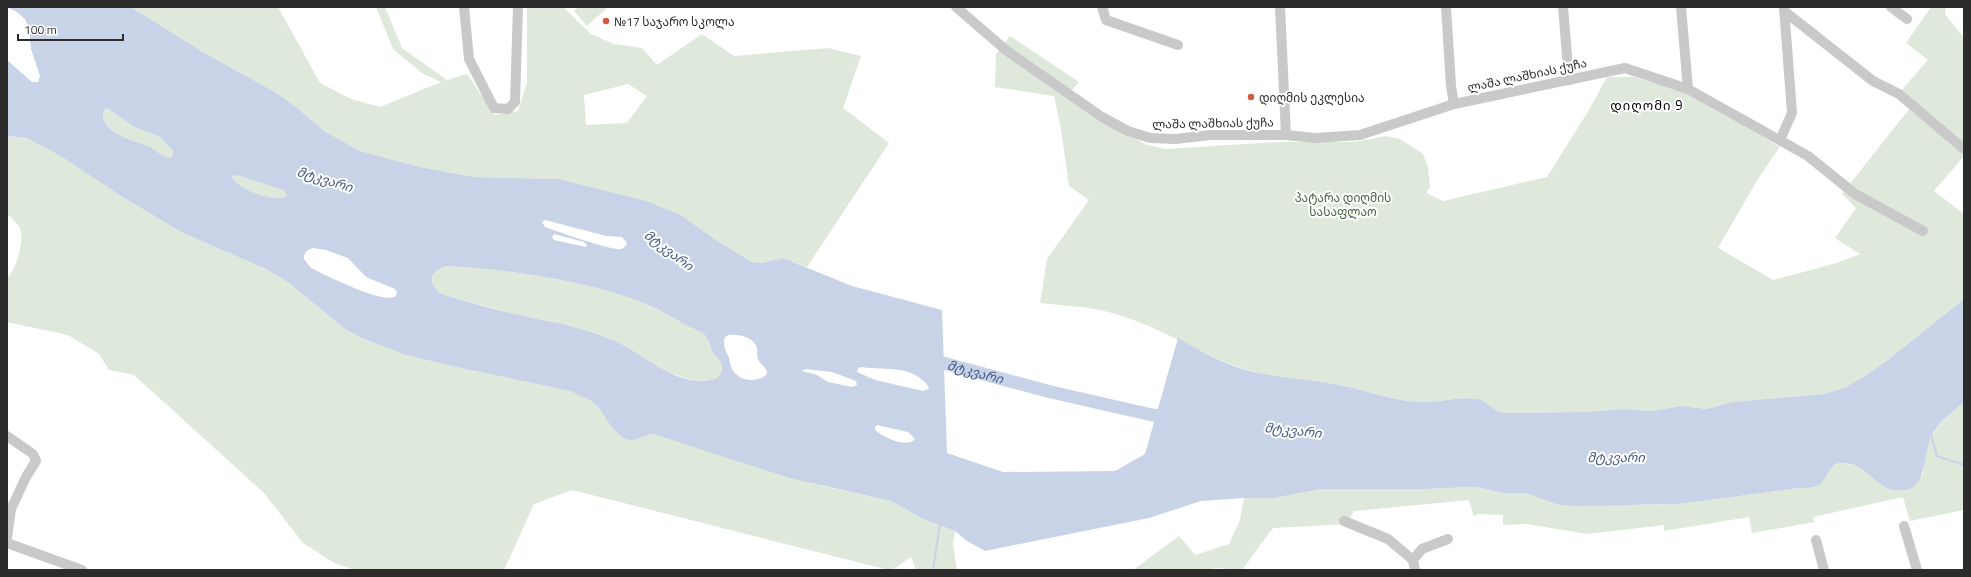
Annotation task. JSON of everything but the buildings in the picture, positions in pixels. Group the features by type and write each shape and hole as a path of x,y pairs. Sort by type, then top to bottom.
{"street":[{"path":"464,7 469,59 494,108 508,109 515,102 518,7"},
{"name":"ლაშა ლაშხიას ქუჩა","path":"956,7 1007,51 1102,117 1128,132 1150,138 1175,139 1210,135 1286,135 1315,138 1360,135 1454,104 1625,68 1688,89 1808,156 1855,194 1923,232"},
{"path":"1102,7 1106,20 1178,44"},
{"path":"1280,7 1286,135"},
{"path":"1446,7 1451,86 1454,104"},
{"path":"1563,7 1569,80"},
{"path":"1681,7 1688,89"},
{"path":"1891,7 1906,19"},
{"path":"1780,140 1792,113 1784,9"},
{"path":"1784,9 1873,81 1899,94 1964,149"},
{"path":"7,436 33,454 36,461 26,476 11,509 7,538"},
{"path":"1344,520 1388,539 1413,560 1415,570"},
{"path":"1904,526 1918,570"},
{"path":"1413,560 1422,549 1448,538"},
{"path":"1816,540 1824,570"},
{"path":"7,543 82,570"}],"green space":[{"path":"131,7 278,7 320,83 351,99 380,107 441,82 422,73 393,49 376,7 385,7 402,48 447,80 467,74 495,115 518,111 527,82 527,7 563,7 591,34 614,44 642,48 657,65 702,34 734,56 828,48 861,56 843,108 889,143 807,267 783,258 762,263 752,262 716,240 681,215 647,201 559,179 474,177 420,167 360,151 324,131 295,106 275,92 203,52","holes":["628,84 647,96 627,123 586,125 584,95"]},
{"path":"578,7 608,7 587,26 574,11"},
{"path":"1931,7 1946,7 1945,14 1964,38 1964,145 1900,92 1928,60 1906,43"},
{"name":"პატარა დიღმის სასაფლაო","path":"1010,36 1079,82 1066,97 1086,111 1147,145 1166,149 1276,142 1355,142 1386,136 1400,139 1423,154 1428,168 1430,187 1426,193 1443,201 1547,177 1589,110 1607,77 1634,77 1690,93 1780,147 1759,177 1718,248 1773,280 1837,263 1860,254 1835,238 1856,208 1842,194 1909,109 1964,154 1964,156 1934,191 1964,214 1964,299 1889,359 1865,376 1844,388 1824,394 1732,402 1707,409 1682,406 1651,411 1624,409 1585,412 1503,413 1499,412 1484,401 1477,399 1463,398 1427,402 1411,401 1337,385 1287,379 1251,371 1216,358 1165,333 1112,313 1076,306 1040,303 1047,259 1089,200 1069,186 1061,129 1054,96 995,87 996,54"},
{"path":"107,108 134,127 160,137 173,151 172,157 164,156 150,147 127,139 113,131 104,119 103,111"},
{"path":"7,136 27,138 62,157 121,196 181,232 268,270 289,283 345,329 362,338 406,355 570,391 585,397 596,405 618,432 639,438 653,434 823,486 891,501 923,519 955,531 953,544 957,570 916,570 911,557 892,570 889,570 572,490 534,504 504,570 355,570 334,563 303,543 264,493 134,375 109,370 99,354 68,335 7,322 7,278 14,269 19,254 21,233 20,228 7,214"},
{"path":"237,175 283,190 287,195 282,198 275,199 258,195 236,182 232,177"},
{"path":"446,266 521,273 548,278 599,289 646,304 703,333 708,339 712,350 721,362 723,369 722,373 719,378 705,381 691,380 665,370 629,348 590,331 506,312 442,294 434,286 432,278 436,271"},
{"path":"1964,402 1964,510 1910,521 1903,497 1813,517 1814,522 1752,533 1749,517 1664,531 1664,525 1588,534 1526,524 1503,525 1503,515 1477,514 1474,517 1469,500 1354,511 1346,524 1273,528 1242,570 1215,568 1212,570 1133,570 1179,536 1195,555 1229,544 1240,520 1244,498 1274,498 1321,489 1427,489 1469,487 1503,493 1525,493 1559,505 1680,504 1815,487 1822,483 1835,464 1842,463 1860,468 1885,486 1904,491 1923,474 1926,450 1932,435 1946,418"}],"water":[{"path":"7,7 131,7 203,52 275,92 295,106 324,131 360,151 420,167 474,177 559,179 647,201 681,215 716,240 752,262 762,263 783,258 852,286 942,310 947,453 1003,472 1115,471 1145,454 1178,338 1224,362 1253,372 1337,385 1411,401 1427,402 1470,398 1484,401 1499,412 1503,413 1585,412 1624,409 1651,411 1682,406 1707,409 1732,402 1824,394 1844,388 1865,376 1889,359 1964,299 1964,402 1946,417 1935,430 1929,443 1919,481 1914,487 1906,490 1894,490 1887,487 1860,468 1845,463 1835,464 1822,483 1815,487 1680,504 1559,505 1525,493 1503,493 1469,487 1427,489 1321,489 1274,498 1244,498 1201,501 1149,518 985,551 967,541 955,531 923,519 891,501 790,478 653,434 632,440 626,439 616,432 597,406 584,397 570,391 406,355 362,338 345,329 289,283 268,270 181,232 121,196 62,157 27,138 7,136 7,60 32,82 38,82 40,76 31,49 29,29 25,19 17,12","holes":["107,108 134,127 160,137 173,151 172,157 164,156 150,147 120,135 107,126 103,111","237,175 283,190 287,195 282,198 266,197 249,191 236,182 232,177","545,220 606,236 622,237 627,243 622,249 616,249 545,227 542,222","554,234 584,242 587,245 586,247 554,240 552,237","313,248 326,250 348,258 366,277 395,289 397,292 396,296 389,298 368,293 311,268 304,259 305,253","446,266 521,273 574,283 624,296 653,307 703,333 708,339 712,350 721,362 721,373 718,378 704,381 691,380 677,376 627,347 589,331 498,310 442,294 437,290 432,282 433,274","729,335 746,337 753,341 757,348 758,359 765,368 767,374 764,377 755,380 738,376 732,368 724,343 725,337","858,368 890,369 907,372 915,375 929,387 923,391 875,380 857,372","805,369 832,372 856,381 857,385 852,387 828,382 817,375 802,371","877,425 908,432 915,439 906,443 889,439 875,430"]}],"waterway":[{"name":"მტკვარი","path":"928,359 1051,392 1152,415 1173,417"},
{"path":"1931,435 1937,456 1964,465"},
{"path":"933,570 940,524"}],"place":[{"name":"№17 საჯარო სკოლა","path":"606,21"},
{"name":"დიღმის ეკლესია","path":"1251,97"}],"district":[{"name":"დიღომი 9","path":"1647,105"}]}
